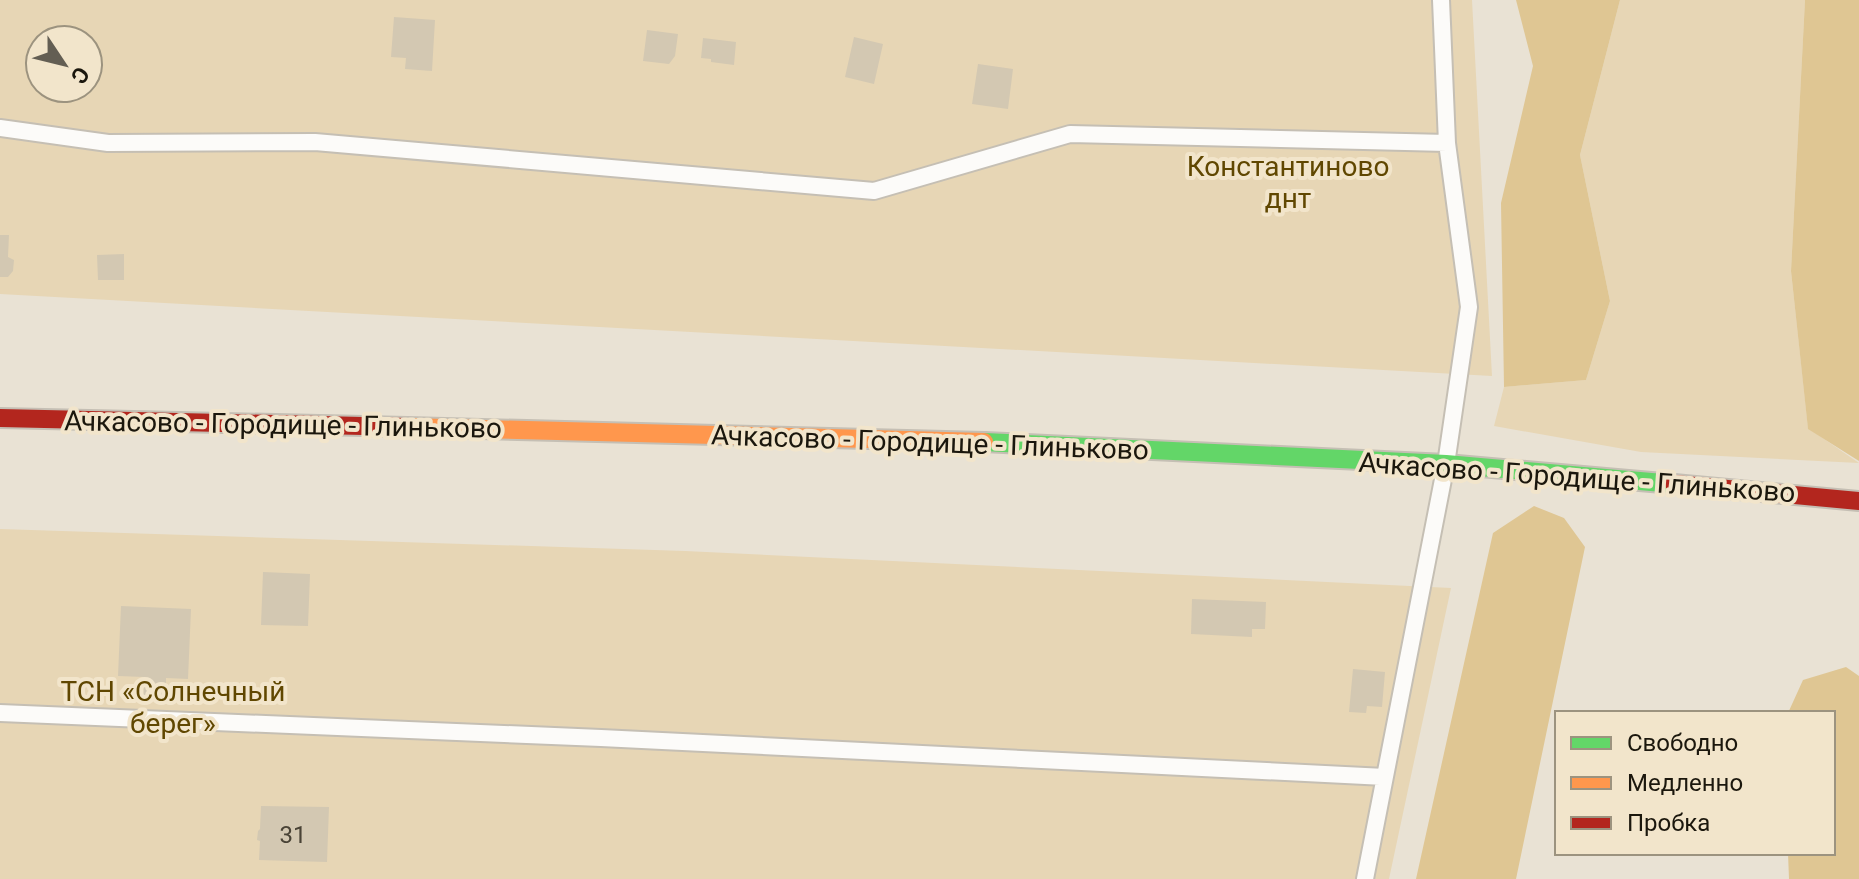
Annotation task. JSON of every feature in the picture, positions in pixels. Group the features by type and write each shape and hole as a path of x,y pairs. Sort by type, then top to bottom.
{"street":[{"name":"Ачкасово - Городище - Глиньково","path":"0,418 888,438 1446,464 1859,501"}],"lane":[{"path":"1365,879 1446,464 1469,307 1447,143 1441,0"},
{"path":"0,128 108,143 315,142 874,191 1070,134 1447,143"},
{"path":"0,713 585,737 1385,777"}],"green space":[{"name":"Константиново днт","path":"0,0 1472,0 1492,376 0,294"},
{"path":"1620,0 1805,0 1791,271 1808,428 1859,463 1641,452 1494,426 1504,387 1586,380 1610,301 1580,155"},
{"name":"ТСН «Солнечный берег»","path":"0,529 685,551 1451,588 1389,879 0,879"}],"shaded area":[{"path":"1516,0 1620,0 1580,155 1610,301 1586,380 1504,387 1501,203 1533,66"},
{"path":"1805,0 1859,0 1859,461 1808,429 1791,271"},
{"path":"1534,506 1564,518 1585,547 1516,879 1416,879 1493,533"},
{"path":"1846,667 1859,676 1859,879 1789,879 1788,855 1835,855 1835,711 1789,711 1803,680"}],"building":[{"path":"394,17 435,20 432,71 405,69 406,58 391,57"},
{"path":"647,30 678,34 675,56 669,64 643,61"},
{"path":"854,37 883,44 874,84 845,77"},
{"path":"703,38 736,42 734,65 701,58"},
{"path":"978,64 1013,69 1008,109 972,104"},
{"path":"0,235 9,235 8,257 14,260 13,271 8,277 0,277"},
{"path":"124,254 124,280 98,280 97,255"},
{"path":"263,572 310,574 308,626 261,625"},
{"path":"1192,599 1266,602 1265,629 1252,629 1252,637 1191,634"},
{"path":"121,606 191,609 188,679 166,678 166,702 143,701 144,677 118,676"},
{"path":"1353,669 1385,672 1382,707 1367,706 1366,713 1349,712"},
{"path":"261,806 329,807 327,862 259,860 260,841 257,840"}],"traffic: fast":[{"path":"984,442 1446,464 1674,484"}],"traffic: slow":[{"path":"407,427 984,442"}],"traffic: jam":[{"path":"0,418 407,427"},
{"path":"1674,484 1859,501"}]}
